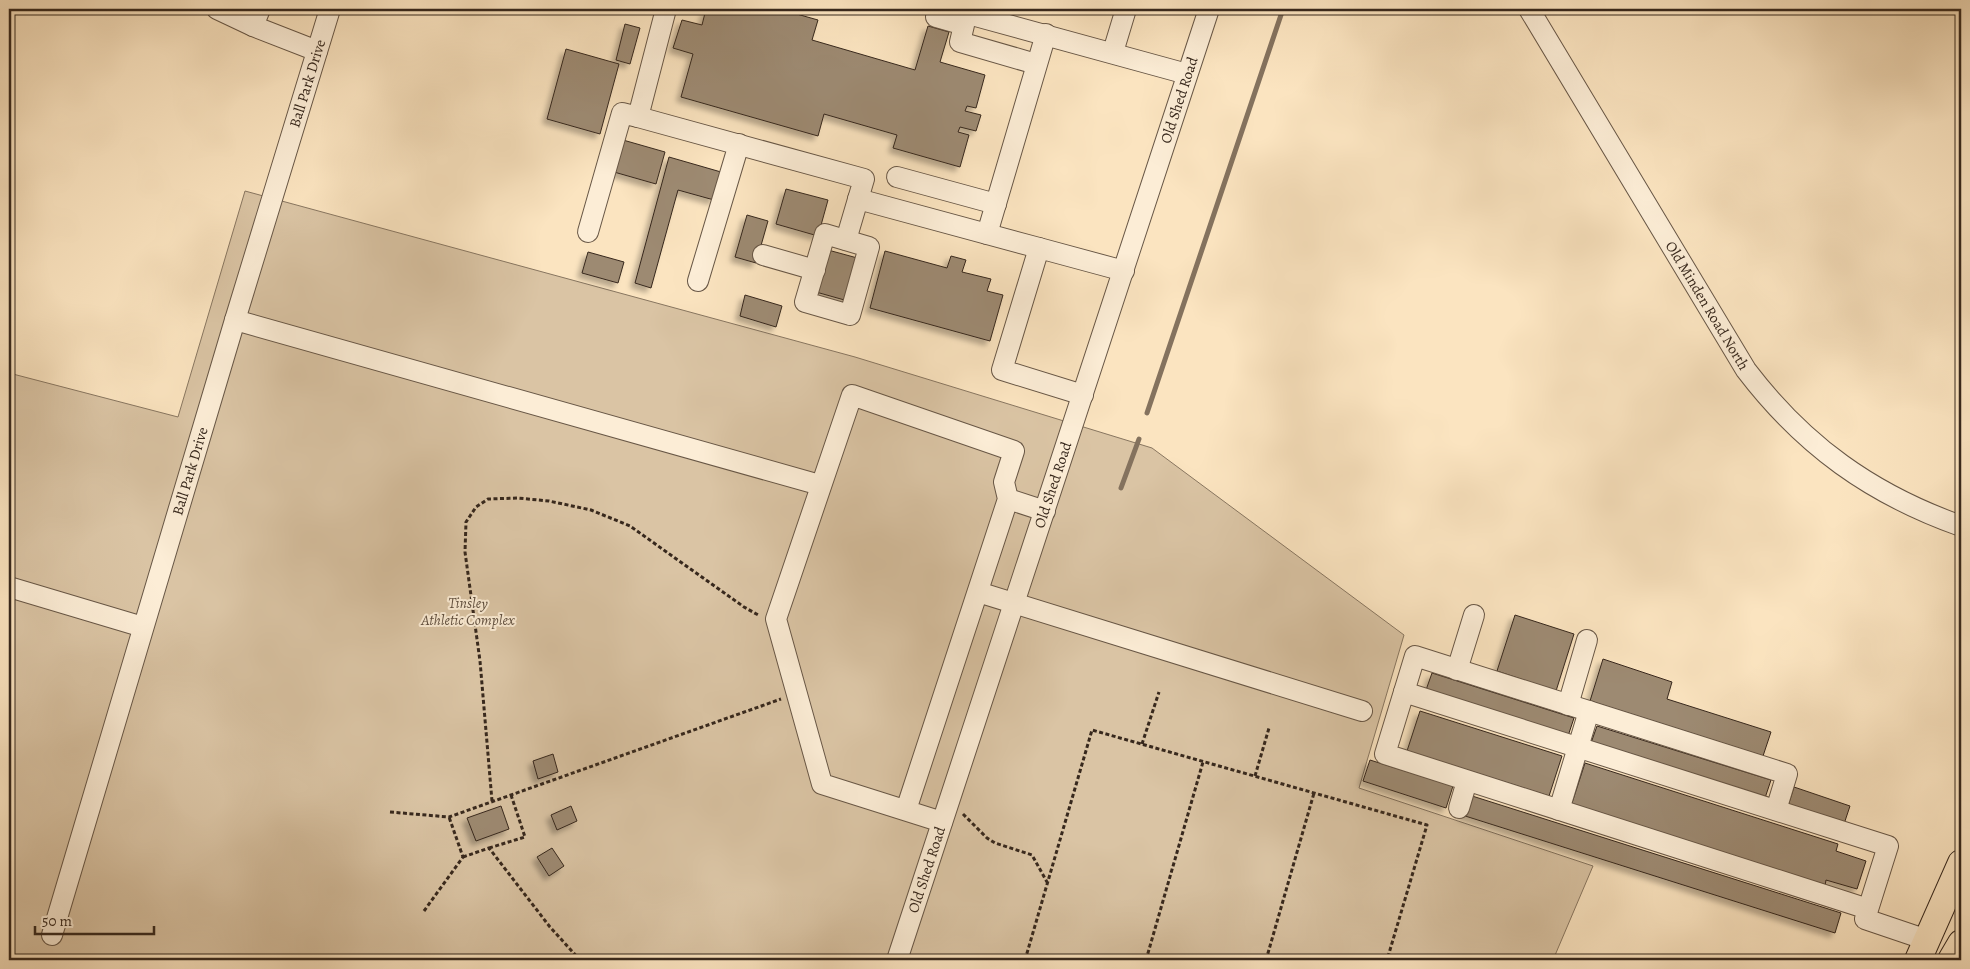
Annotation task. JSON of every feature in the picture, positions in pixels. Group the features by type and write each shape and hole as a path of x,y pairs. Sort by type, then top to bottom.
{"main road":[{"path":"1922,950 1961,863"},
{"path":"1951,960 1961,943"}],"street":[{"path":"217,9 257,17 317,51"},
{"name":"Ball Park Drive","path":"52,935 142,627 330,9"},
{"path":"638,117 666,9"},
{"path":"1113,52 1126,9"},
{"name":"Old Shed Road","path":"898,960 1013,603 1045,511 1209,9"},
{"name":"Old Minden Road North","path":"1530,9 1746,370 1768,398 1825,453 1862,479 1908,504 1961,526"},
{"path":"951,11 1046,34 1187,74"},
{"path":"951,11 964,25 960,42 1036,64"},
{"path":"987,234 1046,34"},
{"path":"588,232 622,113 864,179 846,240"},
{"path":"698,281 739,144"},
{"path":"897,177 996,204"},
{"path":"858,199 1124,271"},
{"path":"825,234 846,240 869,247 850,315 805,302 825,234"},
{"path":"1039,248 1002,370 1083,395"},
{"path":"763,255 815,270"},
{"path":"235,320 820,485"},
{"path":"906,810 1008,498 1004,482 1014,451 852,394 776,619 822,784 906,810 945,814"},
{"path":"1008,498 1045,511"},
{"path":"9,587 142,627"},
{"path":"978,592 1362,711"},
{"path":"1458,670 1474,615"},
{"path":"1568,705 1587,640"},
{"path":"1776,810 1787,774 1415,656 1384,754 1868,909"},
{"path":"1404,692 1888,846 1865,919 1922,950"},
{"path":"1559,810 1589,711"},
{"path":"1459,808 1467,781"}],"path":[{"path":"492,801 480,661 465,552 466,522 476,507 488,499 518,498 549,501 591,510 630,526 751,612 776,619"},
{"path":"1142,744 1159,692"},
{"path":"390,812 449,816 797,693"},
{"path":"1255,776 1270,728"},
{"path":"1026,960 1092,730 1427,825 1387,960"},
{"path":"1146,960 1203,762"},
{"path":"1266,960 1314,793"},
{"path":"424,911 463,856 525,837 511,795"},
{"path":"945,814 957,809 987,838 995,843 1032,855 1048,883"},
{"path":"449,816 463,856"},
{"path":"489,848 550,927 580,960"}],"green space":[{"name":"Tinsley Athletic Complex","path":"245,191 855,357 1152,448 1404,635 1359,788 1593,866 1553,960 9,960 9,373 178,417"}],"building":[{"path":"706,9 779,9 818,20 812,40 915,70 928,26 949,32 940,62 985,75 976,108 967,106 965,111 981,115 976,131 960,127 958,132 969,135 960,167 893,148 897,135 824,114 818,136 681,97 693,54 673,48 682,20 702,25"},
{"path":"625,24 640,28 630,64 616,60"},
{"path":"566,49 619,64 600,134 547,119"},
{"path":"623,140 665,152 656,184 614,172"},
{"path":"669,157 721,172 714,200 678,190 651,288 635,283"},
{"path":"786,189 828,200 818,236 776,224"},
{"path":"747,215 768,221 756,263 735,257"},
{"path":"828,250 861,259 848,301 816,292"},
{"path":"885,251 947,268 951,256 966,260 962,272 991,279 987,291 1003,295 990,341 870,308"},
{"path":"588,252 624,262 618,283 582,273"},
{"path":"745,295 782,306 776,327 740,316"},
{"path":"1515,615 1574,634 1556,691 1497,671"},
{"path":"1603,659 1672,682 1667,699 1771,732 1763,756 1590,701"},
{"path":"1432,673 1574,718 1568,736 1426,690"},
{"path":"1420,711 1562,756 1549,796 1407,751"},
{"path":"1597,726 1771,780 1765,798 1591,743"},
{"path":"553,754 558,772 538,779 533,761"},
{"path":"1370,760 1453,786 1446,808 1363,781"},
{"path":"1585,763 1838,844 1836,851 1866,861 1857,889 1826,880 1825,886 1571,806"},
{"path":"1794,787 1850,806 1844,824 1788,806"},
{"path":"1469,795 1841,913 1835,933 1462,815"},
{"path":"501,806 509,829 476,841 467,818"},
{"path":"571,806 577,821 557,830 551,815"},
{"path":"552,848 564,866 549,876 537,857"}],"waterway":[{"path":"1147,413 1283,9"},
{"path":"1121,488 1139,439"}]}
